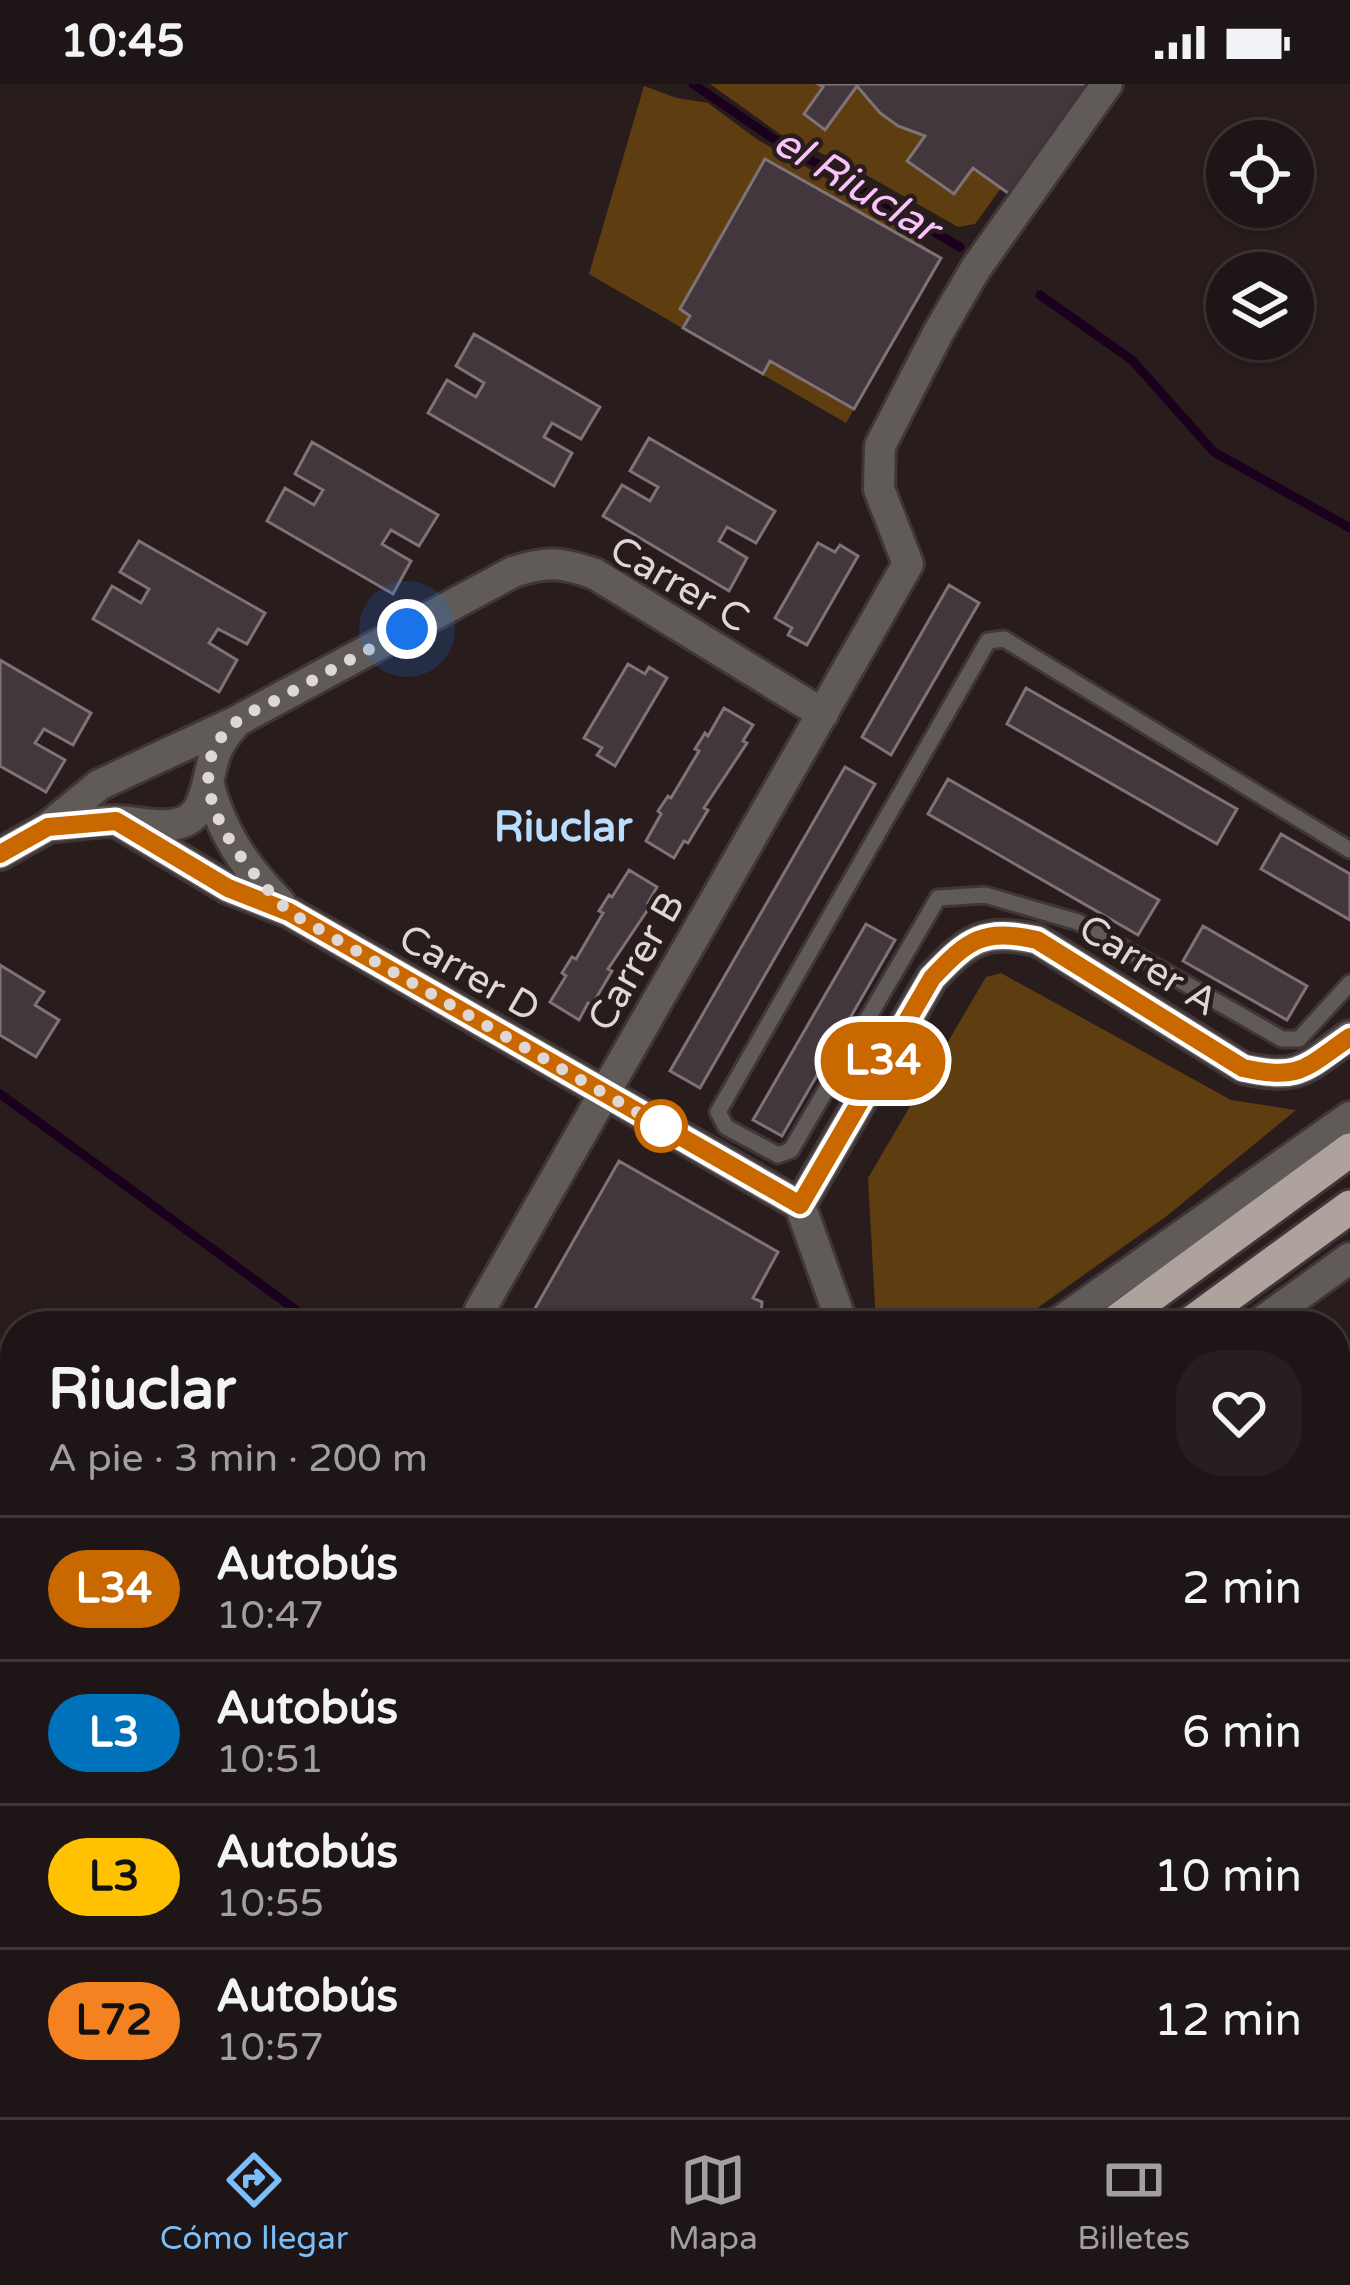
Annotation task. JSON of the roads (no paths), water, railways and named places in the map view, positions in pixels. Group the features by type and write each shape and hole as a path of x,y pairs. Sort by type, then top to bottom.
{"highway":[{"path":"1130,1311 1350,1150"},
{"path":"1208,1311 1350,1207"}],"street":[{"name":"Carrer B","path":"480,1310 908,564 879,490 880,446 976,268 1107,84"},
{"name":"Carrer C","path":"0,854 48,827 99,785 237,721 513,572 542,563 566,564 595,574 823,714"},
{"name":"Carrer C","path":"48,827 184,822 196,814 204,798 214,749 237,721"},
{"path":"140,765 172,766 207,779"},
{"name":"Carrer D","path":"207,779 223,828 260,882 289,912"},
{"name":"Carrer D","path":"116,821 228,888 289,912 800,1205"},
{"name":"Carrer A","path":"800,1205 932,978 956,953 984,936 1011,934 1037,940 1243,1068 1272,1075 1300,1071 1350,1036"},
{"path":"1075,1311 1350,1118"},
{"path":"800,1205 840,1311"},
{"path":"1277,1311 1350,1258"}],"lane":[{"path":"1350,850 1004,639 988,641 718,1112 726,1127 778,1155 790,1150 938,898 985,895 1078,922 1282,1040 1299,1039 1350,983"}],"waterway":[{"name":"el Riuclar","path":"693,84 774,139 960,247"},
{"path":"1040,295 1132,360 1214,452 1350,528"},
{"path":"0,1094 297,1311"}],"district":[{"name":"Riuclar","path":"563,826"}]}
